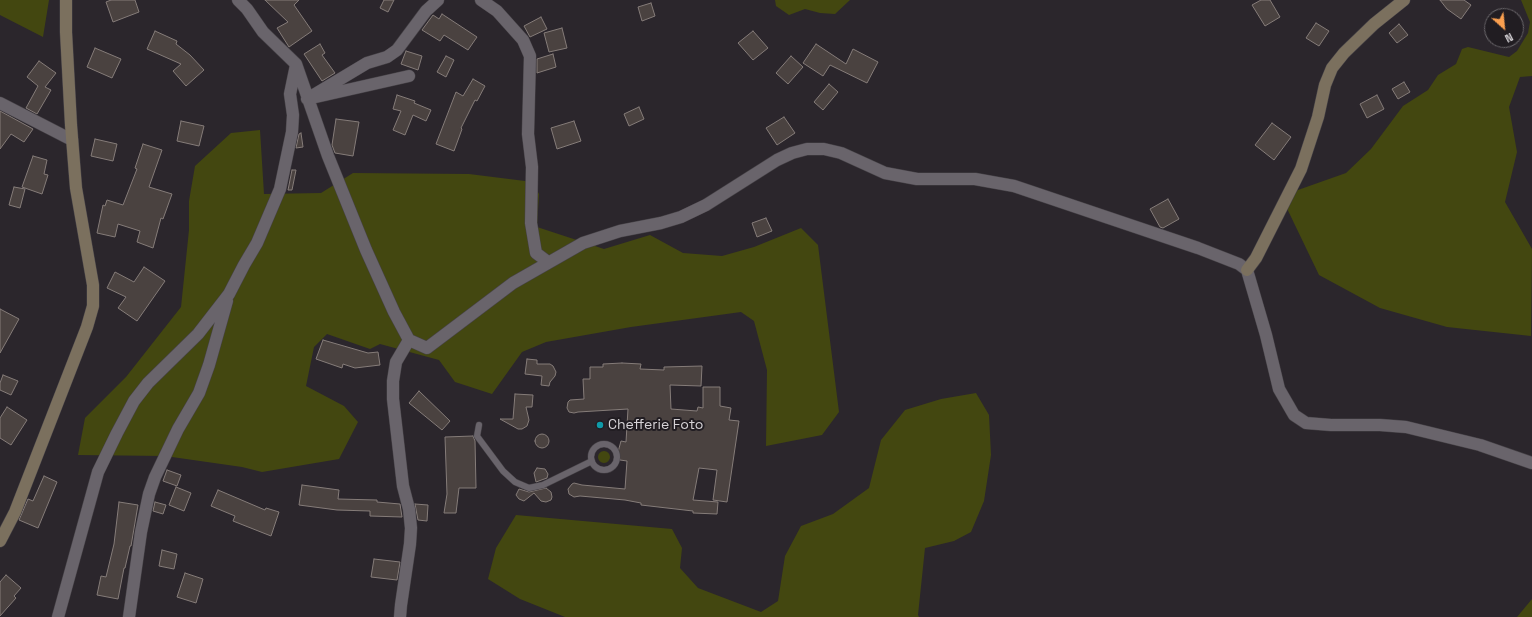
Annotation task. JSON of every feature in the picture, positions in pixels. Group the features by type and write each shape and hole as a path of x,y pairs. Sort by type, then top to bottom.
{"street":[{"path":"0,541 15,512 87,327 93,306 93,286 76,188 66,32 66,0"},
{"path":"238,0 247,9 263,32 296,64 307,100 328,156 366,250 394,312 410,340 426,348 512,283 583,243 620,231 661,223 681,217 706,205 777,160 792,153 807,149 824,149 841,153 885,173 917,179 975,179 1014,186 1198,248 1239,264 1247,270 1266,334 1279,389 1294,415 1306,422 1331,425 1380,425 1406,427 1480,445 1532,463"},
{"path":"307,100 367,63 387,56 397,50 426,10 438,0"},
{"path":"481,0 497,11 523,40 530,56 528,134 532,168 531,223 536,254 548,262"},
{"path":"1247,270 1256,258 1301,169 1318,117 1325,85 1332,68 1344,52 1374,24 1404,0"},
{"path":"58,617 98,472 134,401 148,383 198,334 229,294 257,243 280,189 292,132 293,115 290,94 296,64"},
{"path":"307,100 409,76"},
{"path":"0,103 72,140"},
{"path":"129,617 141,532 149,494 155,477 178,429 199,393 209,365 229,294"},
{"path":"400,617 411,528 409,509 403,486 393,399 393,381 396,362 410,340"}],"lane":[{"path":"479,426 477,436 503,470 515,482 529,488 543,485 592,461"},
{"path":"605,444 613,448 617,455 616,461 609,469 599,469 592,461 592,451 600,445 605,444"}],"green space":[{"path":"0,0 49,0 43,37 0,15"},
{"path":"775,0 850,0 835,14 820,13 805,9 789,15 776,6"},
{"path":"1521,0 1532,0 1532,76 1520,77 1509,107 1517,152 1505,202 1532,249 1531,336 1447,327 1380,308 1319,275 1281,196 1346,173 1371,149 1403,106 1428,90 1438,75 1456,64 1462,49 1468,47 1509,57 1519,48 1524,48 1524,40 1528,33 1530,22"},
{"path":"260,130 264,194 321,193 353,173 469,174 533,182 539,194 537,227 604,249 650,235 683,253 722,256 754,247 801,228 818,245 839,412 822,435 766,446 767,370 754,321 741,312 631,327 546,342 522,352 492,394 455,382 439,360 380,344 370,349 327,334 314,347 306,386 344,406 358,422 339,459 262,472 242,467 165,456 78,455 85,418 126,377 181,307 189,230 189,201 195,166 231,133"},
{"path":"976,393 989,415 991,455 984,501 971,532 954,541 925,548 919,617 565,617 520,599 488,579 496,548 516,515 672,529 682,548 680,568 698,588 761,612 778,601 785,556 801,526 833,514 869,488 881,440 905,410 941,399"},
{"path":"602,451 606,451 610,457 606,463 602,463 598,459 598,455"},
{"path":"1532,599 1532,617 1517,617"}],"building":[{"path":"111,0 135,0 139,12 113,22 106,2"},
{"path":"265,0 299,0 294,5 312,31 289,47 277,28 288,22"},
{"path":"384,0 394,0 388,12 380,8"},
{"path":"1261,0 1270,0 1280,17 1265,26 1252,5"},
{"path":"1440,0 1464,0 1471,5 1461,19 1447,9"},
{"path":"651,3 655,16 642,21 638,7"},
{"path":"442,14 477,37 468,50 444,35 440,41 422,30 433,15 439,19"},
{"path":"541,17 547,29 530,37 524,26"},
{"path":"1316,23 1329,31 1319,46 1306,38"},
{"path":"1399,24 1408,35 1397,43 1389,33"},
{"path":"562,28 567,48 549,52 544,33"},
{"path":"155,31 177,41 176,44 190,55 204,70 186,86 173,71 181,64 147,49"},
{"path":"753,31 768,48 753,60 738,43"},
{"path":"320,44 325,53 322,55 335,73 322,81 304,54"},
{"path":"816,44 846,64 853,49 878,62 867,83 830,65 823,76 803,63"},
{"path":"95,48 121,59 112,78 87,67"},
{"path":"406,51 422,56 418,70 401,64"},
{"path":"553,54 556,67 537,73 537,59"},
{"path":"446,56 454,60 446,77 437,72"},
{"path":"791,56 803,67 788,84 776,73"},
{"path":"39,61 56,73 45,87 51,90 37,114 26,108 38,86 27,77"},
{"path":"473,79 485,86 477,101 475,100 461,128 462,129 454,151 436,144 456,92 463,96"},
{"path":"1404,82 1410,92 1398,99 1392,89"},
{"path":"829,84 838,92 823,110 814,102"},
{"path":"397,95 415,101 414,103 431,110 426,121 413,115 405,135 393,130 401,111 393,109"},
{"path":"1377,95 1384,109 1367,118 1360,104"},
{"path":"639,107 644,119 629,126 624,114"},
{"path":"0,111 33,129 24,142 11,134 0,149"},
{"path":"784,117 795,133 777,145 766,128"},
{"path":"336,119 359,122 353,156 335,153 332,145"},
{"path":"181,121 204,126 199,146 177,141"},
{"path":"574,121 581,141 557,149 551,128"},
{"path":"1272,123 1291,137 1274,160 1255,145"},
{"path":"301,133 303,147 296,148 299,134"},
{"path":"95,139 117,144 113,161 91,156"},
{"path":"143,144 162,150 149,187 172,194 163,219 161,218 153,248 137,242 140,231 118,224 115,237 97,233 103,205 105,206 107,200 123,205 137,169 135,168"},
{"path":"33,156 47,160 44,174 48,175 42,194 22,187"},
{"path":"292,170 296,170 292,190 288,190"},
{"path":"14,187 25,189 20,208 9,205"},
{"path":"1168,199 1179,219 1163,228 1160,227 1150,209"},
{"path":"766,218 772,231 757,237 752,223"},
{"path":"144,267 165,281 137,321 118,308 126,297 107,288 115,272 134,282"},
{"path":"0,309 19,319 0,353"},
{"path":"323,340 368,353 378,352 380,365 355,368 343,364 342,368 316,359"},
{"path":"527,359 537,360 537,364 550,364 553,366 556,372 549,386 541,385 542,376 525,374"},
{"path":"603,364 641,364 640,369 664,370 664,367 702,366 701,386 670,385 671,409 697,411 698,407 703,408 703,387 720,387 720,406 731,408 729,420 739,421 727,502 713,500 717,470 699,468 693,500 718,502 717,514 693,513 693,511 641,505 641,503 625,500 580,496 574,497 569,494 568,489 574,483 625,489 627,461 620,460 618,452 621,441 626,442 628,409 574,413 569,412 567,408 570,400 584,399 583,379 590,379 590,367 603,367"},
{"path":"3,375 18,381 11,395 0,390 0,383"},
{"path":"419,391 450,421 442,430 409,403"},
{"path":"515,394 533,395 532,407 526,407 529,420 527,426 522,429 518,429 500,419 513,419"},
{"path":"7,407 27,420 11,445 0,438 0,418"},
{"path":"542,434 547,436 549,441 547,446 542,448 537,446 535,441 537,436"},
{"path":"473,436 475,441 476,488 459,488 456,513 444,513 447,494 445,437"},
{"path":"537,468 545,469 548,474 547,478 536,482 534,473"},
{"path":"167,470 181,475 177,486 163,481"},
{"path":"44,476 57,482 38,528 19,520 28,499 33,501"},
{"path":"302,485 339,490 338,499 377,500 377,502 400,504 402,517 370,516 370,511 337,510 299,505"},
{"path":"176,487 191,493 184,511 169,505"},
{"path":"546,488 551,492 552,497 551,500 546,502 541,501 534,493 524,501 519,499 516,495 519,489 529,492"},
{"path":"218,490 265,510 266,508 279,512 271,536 233,521 235,516 211,506"},
{"path":"119,502 138,505 131,546 124,568 118,599 97,595 101,576 106,577 114,544"},
{"path":"155,502 166,505 163,514 153,511"},
{"path":"415,504 428,505 427,521 418,520"},
{"path":"162,550 177,554 174,569 159,566"},
{"path":"374,559 400,562 397,580 371,577"},
{"path":"185,573 203,579 196,603 177,597"},
{"path":"6,575 21,588 14,596 16,598 0,616 0,582"}],"place":[{"name":"Chefferie Foto","path":"600,425"}]}
